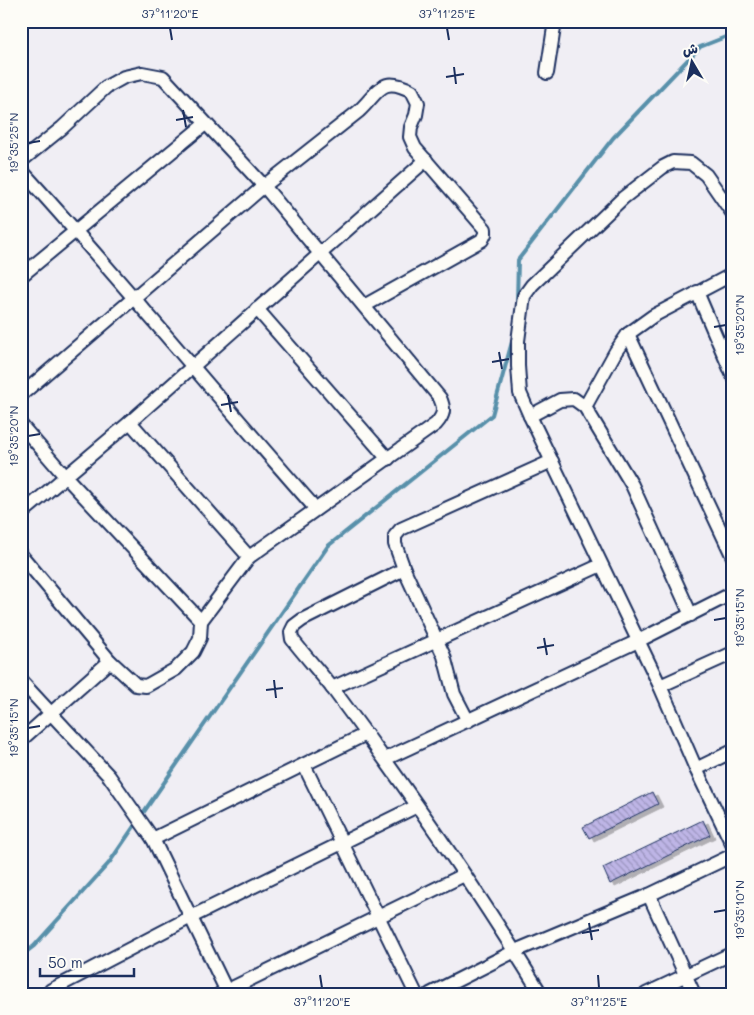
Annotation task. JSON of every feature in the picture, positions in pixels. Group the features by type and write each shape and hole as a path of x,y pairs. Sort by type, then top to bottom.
{"street":[{"path":"547,73 555,21"},
{"path":"21,161 62,128 106,87 124,77 142,73 163,77 264,186 440,398 444,406 443,416 436,424 249,557 201,621 200,638 193,652 176,669 155,683 146,686 136,686 110,661 21,555"},
{"path":"21,395 134,300 264,186 359,111 373,98 378,90 387,84 394,83 412,91 418,103 410,137 415,148 485,229 485,234 482,240 364,306"},
{"path":"21,276 205,124"},
{"path":"21,514 130,422 426,160"},
{"path":"733,214 706,175 691,163 672,162 663,167 623,198 532,285 524,296 518,358 520,392 530,416 660,686 696,769 733,846"},
{"path":"21,170 76,230 191,367 316,508"},
{"path":"585,407 616,351 628,334 653,316 733,274"},
{"path":"698,292 733,376"},
{"path":"258,310 388,459"},
{"path":"628,334 733,557"},
{"path":"721,346 733,339"},
{"path":"530,416 560,400 574,399 585,407 632,485 691,614"},
{"path":"130,422 249,557"},
{"path":"21,425 65,476 201,621"},
{"path":"468,721 454,694 448,666 404,569 395,544 395,536 401,529 552,461"},
{"path":"332,688 601,565"},
{"path":"404,569 302,620 294,626 291,632 292,639 332,688 385,759 515,951 541,994"},
{"path":"385,759 638,642 733,593"},
{"path":"660,686 733,652"},
{"path":"21,740 110,661"},
{"path":"21,681 109,776 154,839 225,992 464,875"},
{"path":"154,839 366,734"},
{"path":"696,769 733,751"},
{"path":"304,766 416,994"},
{"path":"48,994 51,990 191,917 417,806"},
{"path":"430,994 515,951 649,895 733,855"},
{"path":"649,895 694,994"},
{"path":"646,994 733,953"}],"building":[{"path":"652,792 658,804 589,838 583,827"},
{"path":"703,820 710,835 610,884 603,868"}],"waterway":[{"path":"517,302 518,260 613,138 700,47 733,34"},
{"path":"141,816 328,546 492,415 513,338"},
{"path":"21,956 34,946 109,863 137,822"}]}
